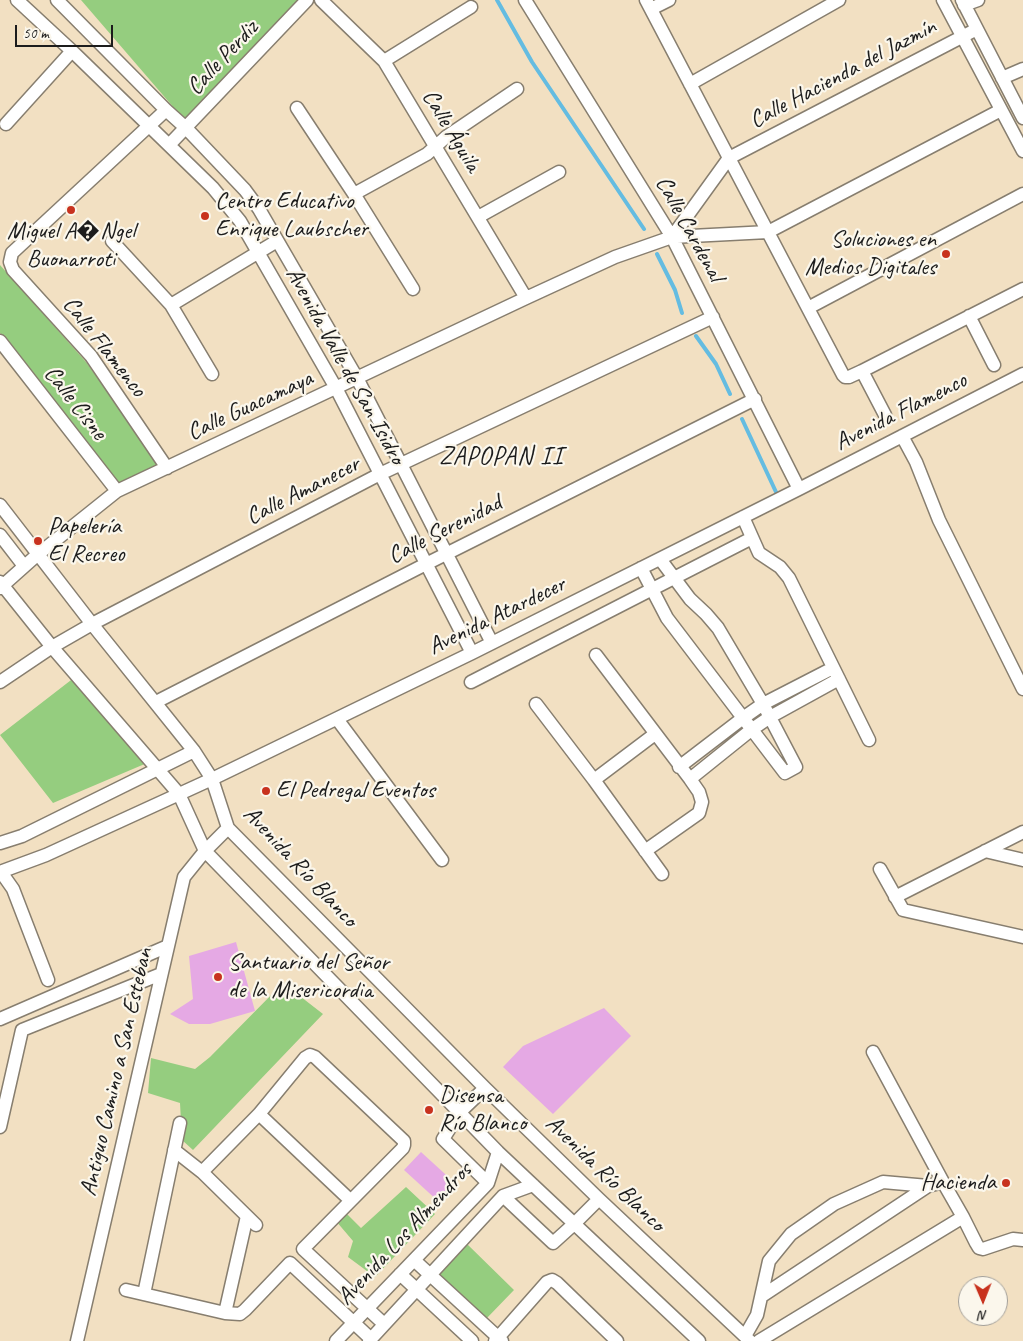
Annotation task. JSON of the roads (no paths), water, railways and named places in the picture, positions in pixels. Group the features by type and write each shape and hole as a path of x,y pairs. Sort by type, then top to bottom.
{"street":[{"name":"Avenida Valle de San Isidro","path":"17,0 213,188 240,221 336,388 472,653"},
{"name":"Avenida Valle de San Isidro","path":"57,0 186,128 245,190 259,209 357,378 492,643"},
{"name":"Calle Perdiz","path":"169,145 307,0"},
{"name":"Calle Águila","path":"321,0 384,61 526,298"},
{"name":"Calle Cardenal","path":"526,0 672,237 799,489"},
{"path":"669,0 649,5 845,377 862,371 1023,289"},
{"path":"690,84 840,0"},
{"path":"944,0 1023,151"},
{"path":"978,0 963,3 1023,118"},
{"path":"384,61 471,7"},
{"name":"Calle Hacienda del Jazmín","path":"729,158 977,29"},
{"path":"6,124 72,51"},
{"path":"1002,78 1023,70"},
{"path":"354,194 427,154 446,137 517,89"},
{"path":"296,108 354,194 413,289"},
{"name":"Calle Flamenco","path":"166,110 12,253 10,262 12,270 91,356 166,468"},
{"path":"768,232 1001,110"},
{"path":"672,237 729,158"},
{"path":"478,217 559,172"},
{"path":"808,308 1023,194"},
{"name":"Calle Guacamaya","path":"1,585 117,491 526,298 616,258 672,237 768,232"},
{"path":"112,241 171,305 212,374"},
{"path":"171,305 278,241"},
{"path":"969,316 994,365"},
{"name":"Calle Amanecer","path":"0,682 52,646 92,624 380,474 713,317"},
{"name":"Calle Cisne","path":"0,341 117,491"},
{"path":"862,371 886,415"},
{"name":"Avenida Flamenco","path":"799,489 1023,374"},
{"name":"Calle Serenidad","path":"156,702 755,399"},
{"path":"902,436 916,462 939,520 1023,688"},
{"name":"Avenida Atardecer","path":"1,872 46,854 212,779 472,653 799,489"},
{"name":"Avenida Río Blanco","path":"0,506 194,752 212,779 228,828 485,1088 747,1339"},
{"path":"743,517 759,553 780,567 789,578 869,740"},
{"path":"0,535 24,566"},
{"path":"471,682 752,538"},
{"path":"641,568 667,618 785,773 796,767 763,704 718,628 690,599 660,559"},
{"path":"1,585 179,794 205,851 498,1152 699,1341"},
{"path":"596,655 679,767 690,779 699,792 702,802 699,813 645,851"},
{"path":"679,767 763,704 836,673"},
{"path":"690,779 752,730 836,673"},
{"path":"536,704 662,874"},
{"path":"336,719 442,860"},
{"path":"594,780 654,734"},
{"path":"0,844 22,836 194,752"},
{"name":"Antiguo Camino a San Esteban","path":"77,1341 184,877 205,851 228,828"},
{"path":"895,897 1023,832"},
{"path":"985,851 1023,860"},
{"path":"880,869 903,910 1023,937"},
{"path":"1,872 13,889 48,980"},
{"path":"0,1019 168,946"},
{"path":"22,1030 161,974"},
{"path":"0,1128 22,1030 15,1012"},
{"path":"873,1052 979,1248 983,1249 1013,1239 1023,1240"},
{"path":"202,1172 259,1114 305,1058 310,1055 315,1057 404,1141 403,1148 303,1249 384,1324"},
{"path":"485,1088 460,1112 443,1139 488,1183"},
{"path":"259,1114 350,1200"},
{"path":"144,1294 180,1123"},
{"path":"174,1150 202,1172 256,1225"},
{"name":"Avenida Los Almendros","path":"336,1341 488,1183 498,1152"},
{"path":"747,1339 757,1315 769,1261 791,1234 834,1204 883,1182 928,1186"},
{"path":"762,1296 928,1186 943,1182"},
{"name":"Avenida Los Almendros","path":"370,1340 503,1196 533,1185"},
{"path":"503,1196 553,1243 599,1198"},
{"path":"225,1313 247,1216"},
{"path":"759,1341 963,1217"},
{"path":"414,1260 498,1340 547,1282 552,1280 617,1341"},
{"path":"126,1290 234,1315 240,1314 290,1263 354,1321 370,1340"},
{"path":"400,1274 472,1341"}],"waterway":[{"path":"497,0 532,62 644,229"},
{"path":"657,254 675,290 682,313"},
{"path":"696,336 716,364 730,394"},
{"path":"742,419 776,492"}],"place":[{"name":"Miguel A�Ngel Buonarroti","path":"71,210"},
{"name":"Centro Educativo Enrique Laubscher","path":"205,216"},
{"name":"Soluciones en Medios Digitales","path":"946,254"},
{"name":"Papelería El Recreo","path":"38,541"},
{"name":"El Pedregal Eventos","path":"266,791"},
{"name":"Santuario del Señor de la Misericordia","path":"218,977"},
{"name":"Disensa Río Blanco","path":"429,1110"},
{"name":"Hacienda","path":"1006,1183"}],"district":[{"name":"ZAPOPAN II","path":"501,457"}]}
